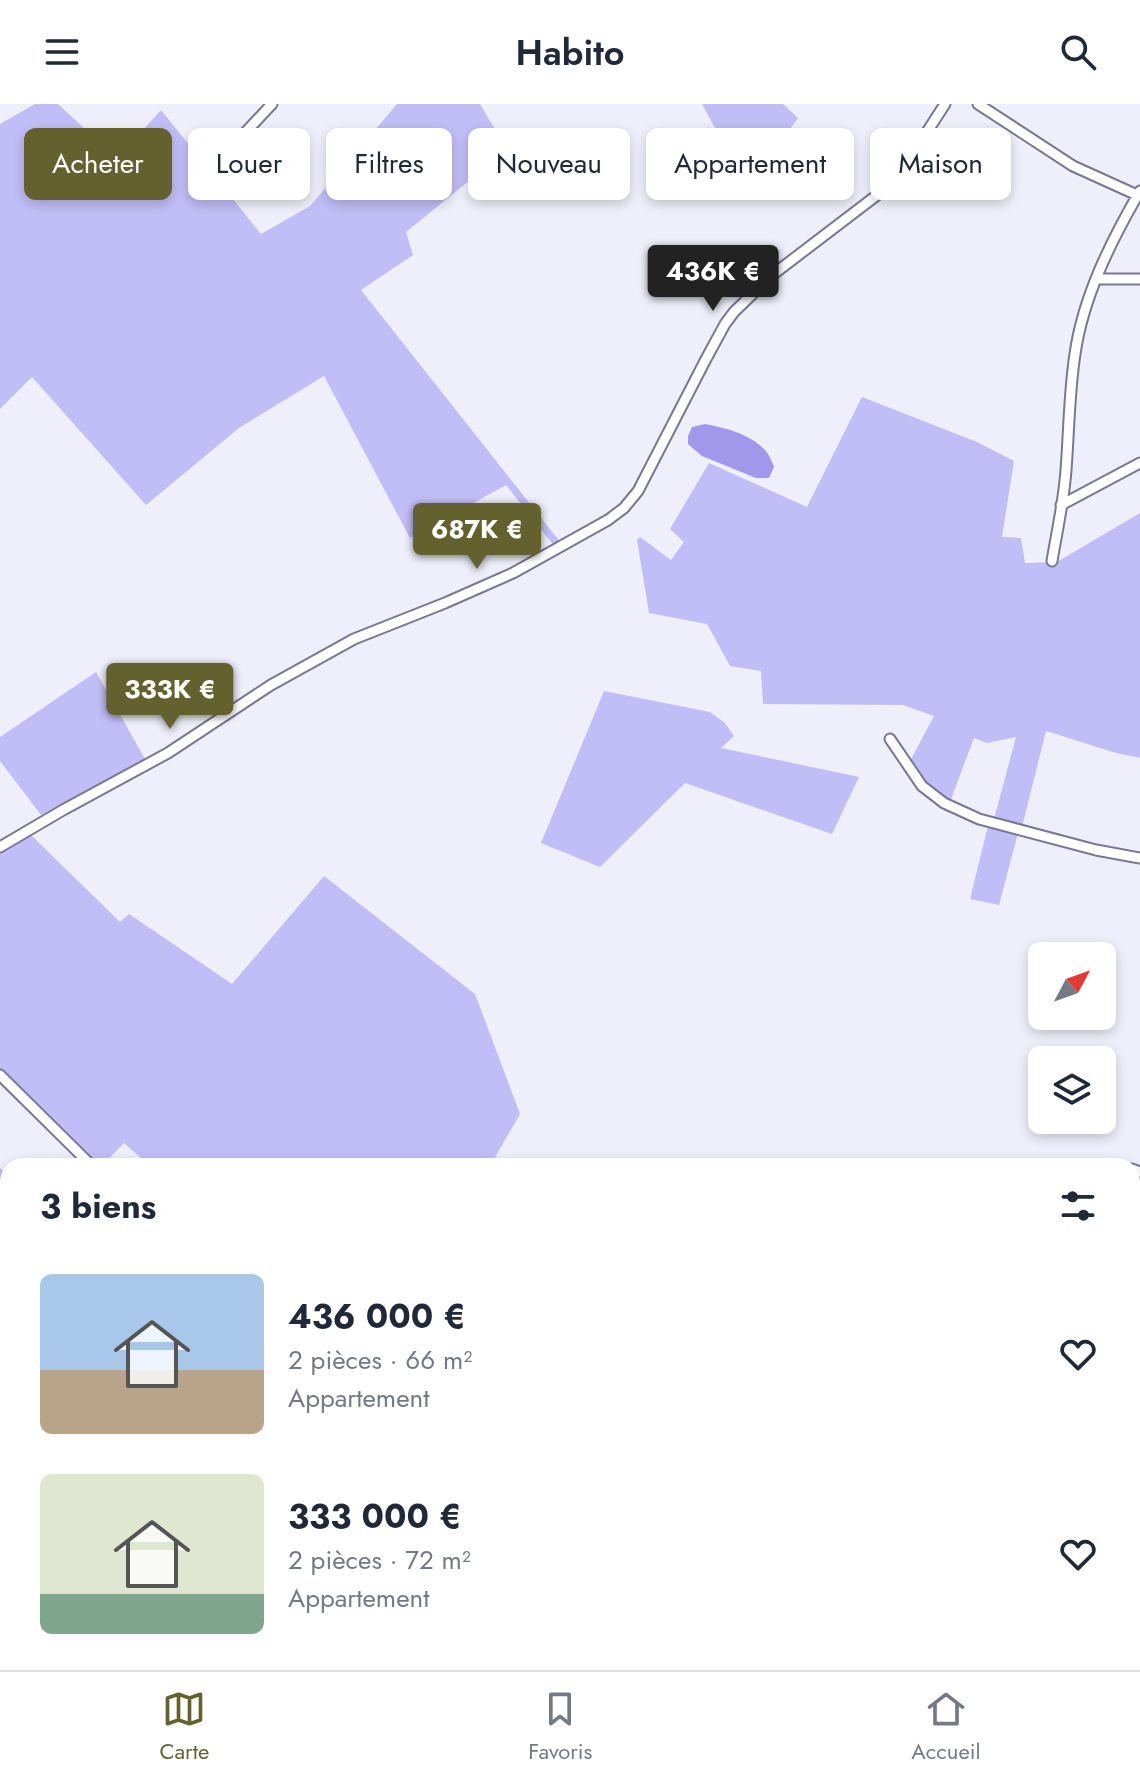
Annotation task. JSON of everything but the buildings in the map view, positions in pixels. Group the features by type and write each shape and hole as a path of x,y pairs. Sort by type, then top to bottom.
{"street":[{"path":"250,128 272,104"},
{"path":"0,847 168,753 271,685 354,639 513,573 624,508 638,491 706,359 734,312 771,276 880,194 896,178 945,104"},
{"path":"978,104 1073,166 1139,193 1096,279 1081,323 1068,418 1066,473 1052,561"},
{"path":"1096,279 1140,279"},
{"path":"1061,505 1140,463"},
{"path":"890,739 922,786 944,803 979,819 1096,850 1140,858"},
{"path":"0,1075 84,1158"}],"shaded area":[{"path":"35,104 58,104 84,128 24,128 24,200 172,200 172,128 145,128 161,110 188,143 188,200 234,200 261,234 310,206 326,187 326,200 445,200 406,232 413,255 361,290 561,543 555,547 506,485 410,538 324,376 239,428 146,505 32,377 0,409 0,124"},
{"path":"397,104 480,104 494,128 468,128 468,182 452,195 452,128 377,128"},
{"path":"702,104 783,104 798,118 791,128 715,128"},
{"path":"862,397 977,442 1014,461 1002,537 1021,538 1025,563 1057,562 1140,513 1140,758 1046,731 1022,827 994,819 1016,737 987,743 974,738 950,802 928,786 910,761 934,716 903,705 763,704 761,671 730,666 707,624 649,613 637,540 640,537 671,560 684,542 670,529 709,463 807,507"},
{"path":"705,424 737,432 759,444 774,467 769,478 756,478 702,456 688,444 688,436 692,427"},
{"path":"96,672 145,759 41,815 0,761 0,737"},
{"path":"604,691 710,712 725,723 734,736 721,748 859,777 832,834 685,783 600,867 541,843"},
{"path":"988,826 1018,833 999,905 970,899"},
{"path":"30,834 120,922 129,914 232,984 324,876 475,994 520,1114 495,1158 141,1158 124,1143 110,1158 88,1158 0,1069 0,852"}]}
